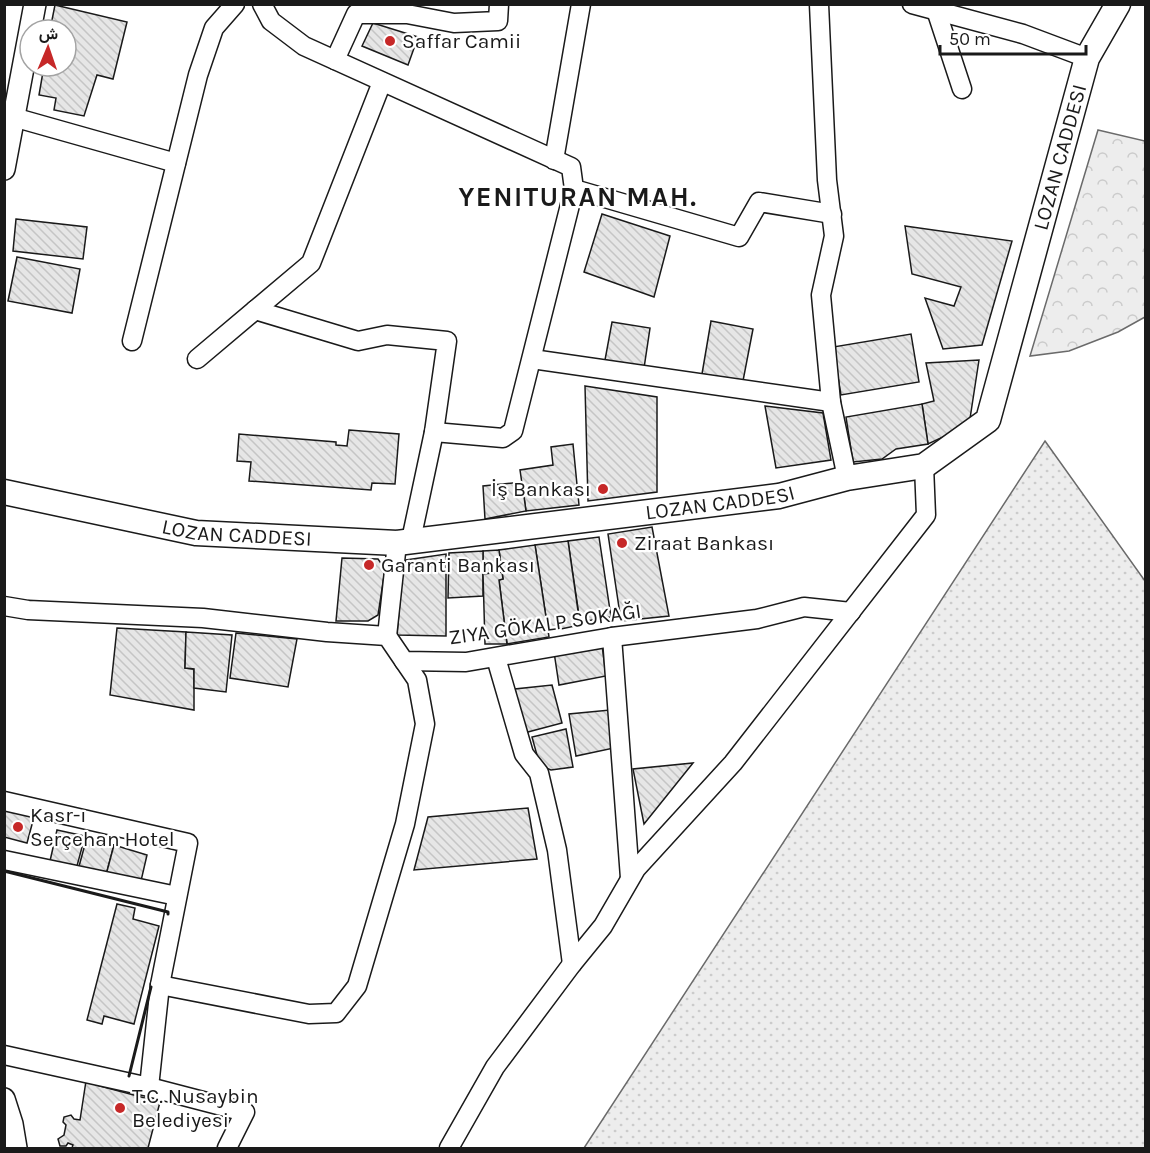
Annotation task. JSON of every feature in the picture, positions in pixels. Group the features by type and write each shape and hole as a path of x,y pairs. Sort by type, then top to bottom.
{"main road":[{"name":"LOZAN CADDESI","path":"4,492 196,532 404,542 779,496 847,478 924,466 988,420 1087,58 1118,4"}],"street":[{"path":"4,169 35,4"},
{"path":"132,341 198,75 214,28 235,4"},
{"path":"262,4 271,21 304,46 571,167 574,189 513,431 503,438 434,432"},
{"path":"335,60 356,14 393,9 453,23 498,21 499,4"},
{"path":"554,160 581,4"},
{"path":"819,4 827,180 834,236 821,295 831,402 847,478"},
{"path":"912,4 935,8 1023,34 1087,58"},
{"path":"935,8 962,89"},
{"path":"197,359 311,263 382,82"},
{"path":"13,117 176,163"},
{"path":"574,189 739,237 759,202 832,214"},
{"path":"160,985 309,1014 336,1013 357,986 405,824 425,724 417,680 387,636 404,542 434,432 447,341 387,334 358,340 255,310"},
{"path":"532,359 831,402"},
{"path":"449,1149 495,1068 603,926 636,869 733,763 926,515 924,466"},
{"path":"4,606 28,610 203,618 327,632 387,636"},
{"path":"404,661 466,662 496,658 612,637 757,619 804,607 851,612"},
{"path":"612,637 630,878"},
{"path":"496,658 524,754 539,772 558,850 572,964"},
{"path":"4,801 188,843 160,985 149,1087"},
{"path":"4,860 177,896"},
{"path":"4,1055 149,1087 245,1112 227,1149"},
{"path":"4,1099 12,1124 16,1149"}],"green space":[{"path":"1098,130 1145,141 1145,317 1118,332 1069,351 1030,356"},
{"path":"1045,441 1145,581 1145,1148 584,1148"}],"building":[{"path":"55,5 127,22 113,79 97,75 84,116 54,110 56,98 39,95 42,78 78,78 78,18 52,18"},
{"name":"Saffar Camii","path":"373,23 418,37 408,65 362,46"},
{"path":"602,214 670,236 654,297 584,272"},
{"path":"16,219 87,227 83,259 13,251"},
{"path":"905,226 1012,241 982,345 943,349 925,298 954,306 961,287 912,274"},
{"path":"17,257 80,269 72,313 8,301"},
{"path":"711,321 753,329 743,381 702,374"},
{"path":"612,322 650,328 644,368 605,360"},
{"path":"911,334 919,382 841,395 833,347"},
{"path":"979,360 969,425 928,444 922,404 934,401 926,363"},
{"path":"585,386 657,397 657,492 588,501"},
{"path":"922,404 928,444 896,449 882,459 853,462 846,417"},
{"path":"765,406 823,413 831,460 776,468"},
{"path":"349,430 399,434 395,484 372,483 371,490 249,481 251,462 237,461 239,434 336,442 336,445 347,446"},
{"path":"573,444 579,505 526,511 520,470 553,465 551,447"},
{"path":"522,482 526,511 485,519 483,486"},
{"path":"652,527 669,616 621,621 608,534"},
{"path":"599,537 611,617 580,622 568,541"},
{"path":"568,541 580,625 548,630 535,545"},
{"path":"535,545 549,637 507,644 499,580 503,579 499,550"},
{"path":"499,550 502,572 483,574 483,551"},
{"path":"483,551 483,596 448,598 449,553"},
{"path":"446,554 446,636 397,635 403,565 406,560"},
{"path":"342,558 378,559 385,569 378,615 368,621 336,621"},
{"path":"502,572 503,579 499,580 507,644 485,644 483,574"},
{"path":"117,628 186,632 185,668 194,669 194,710 110,695"},
{"path":"186,632 232,635 226,692 194,688 194,669 185,668"},
{"path":"236,633 297,639 288,687 230,678"},
{"path":"602,645 606,676 559,685 554,652"},
{"path":"552,685 562,723 524,733 515,689"},
{"path":"610,710 614,748 576,756 569,714"},
{"path":"566,729 573,767 551,770 546,768 538,759 532,737"},
{"path":"693,763 644,824 633,769"},
{"path":"528,808 537,859 414,870 428,817"},
{"name":"Kasr-ı Serçehan Hotel","path":"4,810 34,817 27,843 4,837"},
{"path":"57,830 85,836 77,866 50,861"},
{"path":"87,837 114,845 106,875 78,870"},
{"path":"114,845 147,855 141,881 106,875"},
{"path":"117,904 135,908 133,919 159,926 134,1024 104,1016 102,1024 87,1020"},
{"name":"T.C. Nusaybin Belediyesi","path":"86,1081 160,1102 148,1148 72,1148 73,1145 68,1143 66,1146 60,1146 58,1139 64,1135 66,1125 63,1122 64,1117 71,1115 74,1119 80,1120"}],"wall":[{"path":"4,871 168,912 168,914"},
{"path":"129,1076 151,987"}],"place":[{"name":"Saffar Camii","path":"390,41"},
{"name":"İş Bankası","path":"603,489"},
{"name":"Ziraat Bankası","path":"622,543"},
{"name":"Garanti Bankası","path":"369,565"},
{"name":"Kasr-ı Serçehan Hotel","path":"18,827"},
{"name":"T.C. Nusaybin Belediyesi","path":"120,1108"}],"district":[{"name":"YENITURAN MAH.","path":"578,197"}]}
